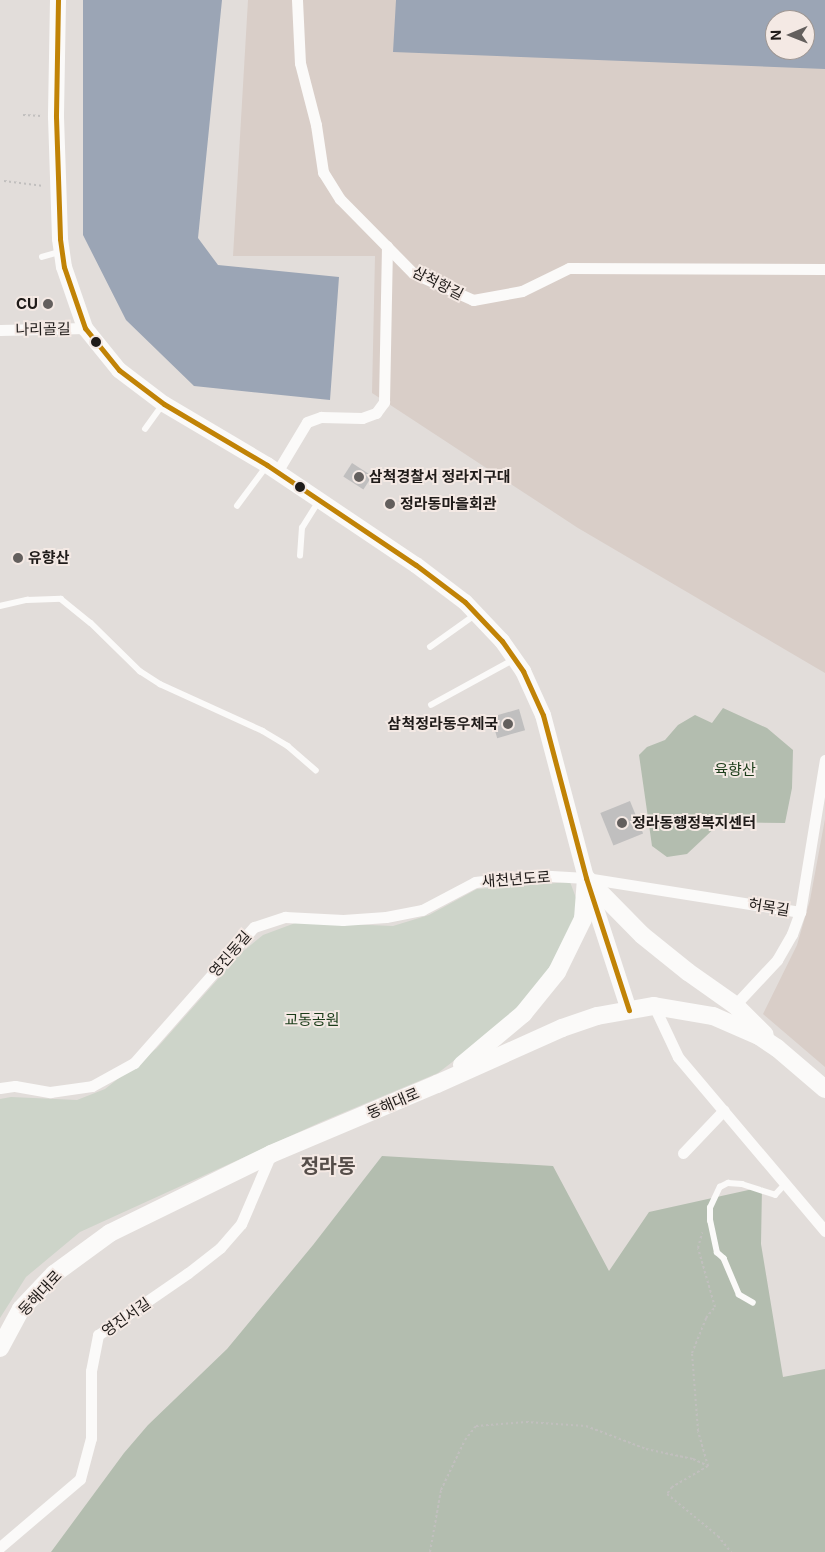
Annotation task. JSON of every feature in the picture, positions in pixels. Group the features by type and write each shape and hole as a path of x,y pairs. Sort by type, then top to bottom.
{"main road":[{"path":"586,878 662,953 736,1005 777,1048"},
{"path":"437,1084 490,1044 523,1014 557,972 584,919 586,878"},
{"name":"동해대로","path":"0,1348 21,1309 54,1274 110,1233 271,1154 437,1084 562,1028 597,1016 654,1006 713,1016 745,1029 777,1048 825,1089"}],"street":[{"name":"삼척항길","path":"297,0 300,63 316,125 323,172 340,199 413,273 473,300 522,291 568,268 825,269"},
{"path":"59,2 56,117 62,252 64,267 85,328 119,370 164,404 272,469 436,579 477,614 514,659 531,685 543,715 586,878 629,1010"},
{"path":"272,469 307,422 322,417 362,418 376,413 384,402 387,246"},
{"name":"나리골길","path":"0,330 85,328"},
{"name":"허목길","path":"586,878 800,912 825,760"},
{"name":"새천년도로","path":"422,910 474,882 534,875 586,878"},
{"name":"영진동길","path":"0,1088 15,1086 50,1092 92,1086 134,1063 254,927 285,917 343,920 386,917 422,910"},
{"path":"736,1005 777,960 792,934 800,912"},
{"path":"654,1006 678,1057 825,1231"},
{"path":"683,1154 724,1110"},
{"name":"영진서길","path":"0,1547 80,1480 91,1438 91,1371 98,1335 188,1273 220,1248 241,1224 271,1154"}],"lane":[{"path":"42,257 62,252"},
{"path":"145,429 164,404"},
{"path":"237,506 272,469"},
{"path":"300,556 302,528 318,501"},
{"path":"0,606 27,600 61,599 91,623 140,671 160,684 263,731 296,752 316,770"},
{"path":"430,647 477,614"},
{"path":"431,705 514,659"},
{"path":"753,1303 739,1295 724,1259 717,1253 710,1222 710,1208 720,1187 728,1183 742,1184 775,1195 786,1183"}],"path":[{"path":"23,115 56,117"},
{"path":"4,181 58,188"},
{"path":"708,1466 697,1425 692,1353 706,1318 715,1307 698,1248 703,1229 710,1222"},
{"path":"430,1552 441,1490 464,1440 476,1426 526,1422 586,1426 646,1449 693,1459 708,1466"},
{"path":"708,1466 672,1487 667,1494 718,1536 731,1552"}],"shaded area":[{"path":"248,0 407,0 765,58 765,60 825,68 825,673 578,528 372,393 375,256 233,256"},
{"path":"825,819 825,1067 763,1014 797,945 810,900"}],"green space":[{"name":"육향산","path":"723,708 767,728 793,750 792,788 785,823 721,822 687,854 667,857 652,846 639,755 647,747 665,740 678,725 695,715 712,723"},
{"name":"교동공원","path":"570,882 578,903 572,925 557,957 517,1012 438,1073 321,1122 80,1232 26,1277 0,1318 0,1099 11,1097 77,1100 105,1089 157,1048 241,953 263,935 298,922 393,926 429,915 477,889"},
{"path":"382,1156 553,1166 609,1271 649,1212 762,1187 761,1244 783,1377 825,1369 825,1552 51,1552 124,1453 148,1425 227,1349 313,1245"}],"water":[{"path":"83,0 222,0 198,238 218,265 339,277 330,400 194,386 126,320 83,235"},
{"path":"396,0 825,0 825,69 393,52"}],"building":[{"path":"352,463 372,476 363,489 343,476"},
{"name":"삼척정라동우체국","path":"519,709 525,730 497,738 491,717"},
{"name":"정라동행정복지센터","path":"630,801 643,833 613,845 600,813"}],"transit line":[{"path":"58,0 56,117 60,239 64,267 85,328 119,370 164,404 267,465 416,565 465,602 502,641 523,671 543,715 586,878 629,1010"}],"place":[{"name":"CU","path":"48,304"},
{"name":"삼척경찰서 정라지구대","path":"359,477"},
{"name":"정라동마을회관","path":"390,504"},
{"name":"유향산","path":"18,558"},
{"name":"삼척정라동우체국","path":"508,724"},
{"name":"정라동행정복지센터","path":"622,823"}],"district":[{"name":"정라동","path":"328,1166"}]}
